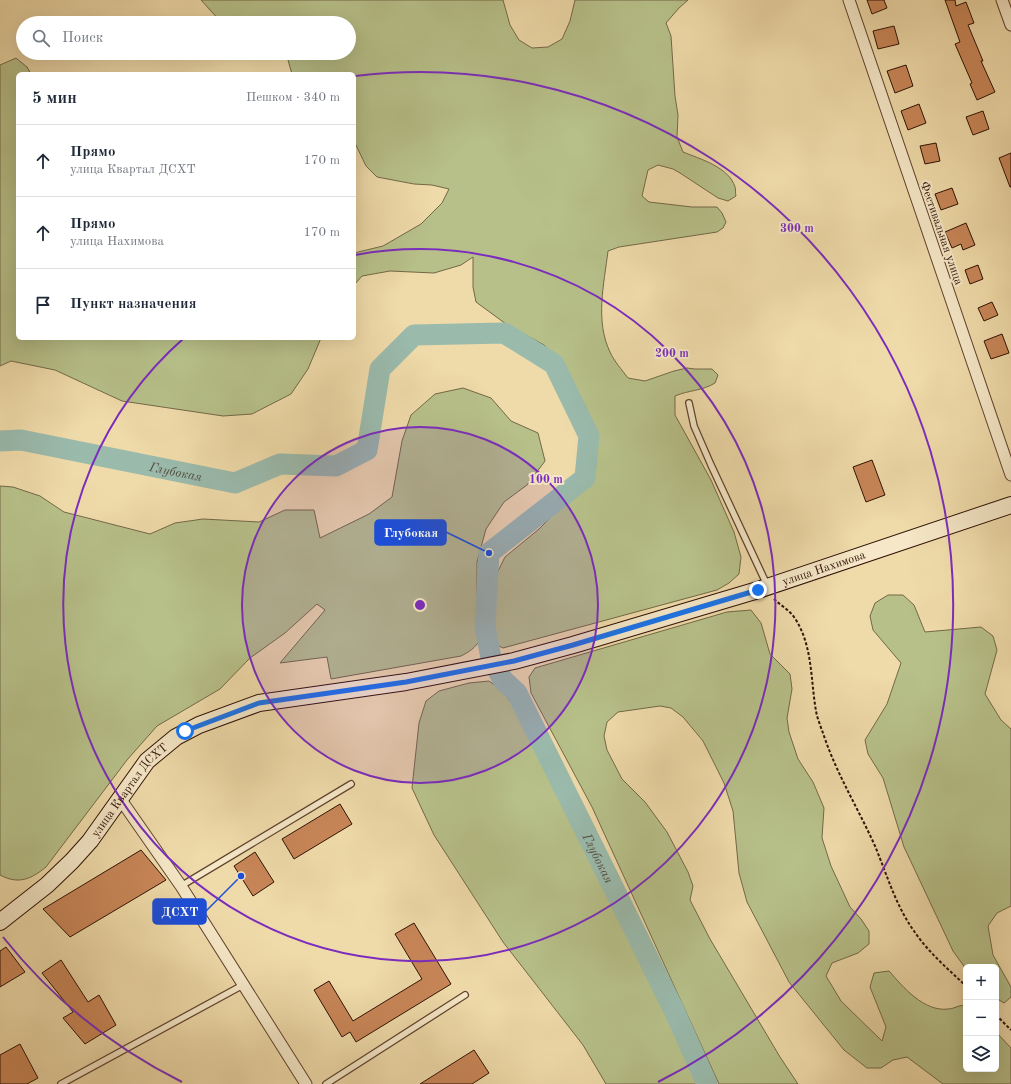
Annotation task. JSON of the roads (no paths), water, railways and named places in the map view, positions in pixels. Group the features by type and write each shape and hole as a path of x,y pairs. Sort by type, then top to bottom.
{"street":[{"name":"Фестивальная улица","path":"849,0 1011,475"},
{"path":"1002,0 1011,25"},
{"name":"улица Нахимова","path":"473,670 514,661 573,645 768,587 1011,505"},
{"name":"улица Квартал ДСХТ","path":"0,922 48,885 72,861 90,841 121,800 147,761 176,737 199,725 245,707 270,700 406,682 473,670"},
{"path":"121,800 181,886 306,1084"}],"lane":[{"path":"689,403 699,440 768,587"},
{"path":"181,886 350,784"},
{"path":"61,1084 243,985"},
{"path":"326,1084 465,995"}],"waterway":[{"name":"Глубокая","path":"0,441 21,440 235,483 280,464 336,466 367,450 380,369 414,335 504,333 554,364 589,436 585,478 489,553 485,626 491,658 503,680 517,693 674,1010 707,1084"}],"place":[{"name":"Глубокая","path":"489,553"},
{"name":"ДСХТ","path":"241,876"}]}
